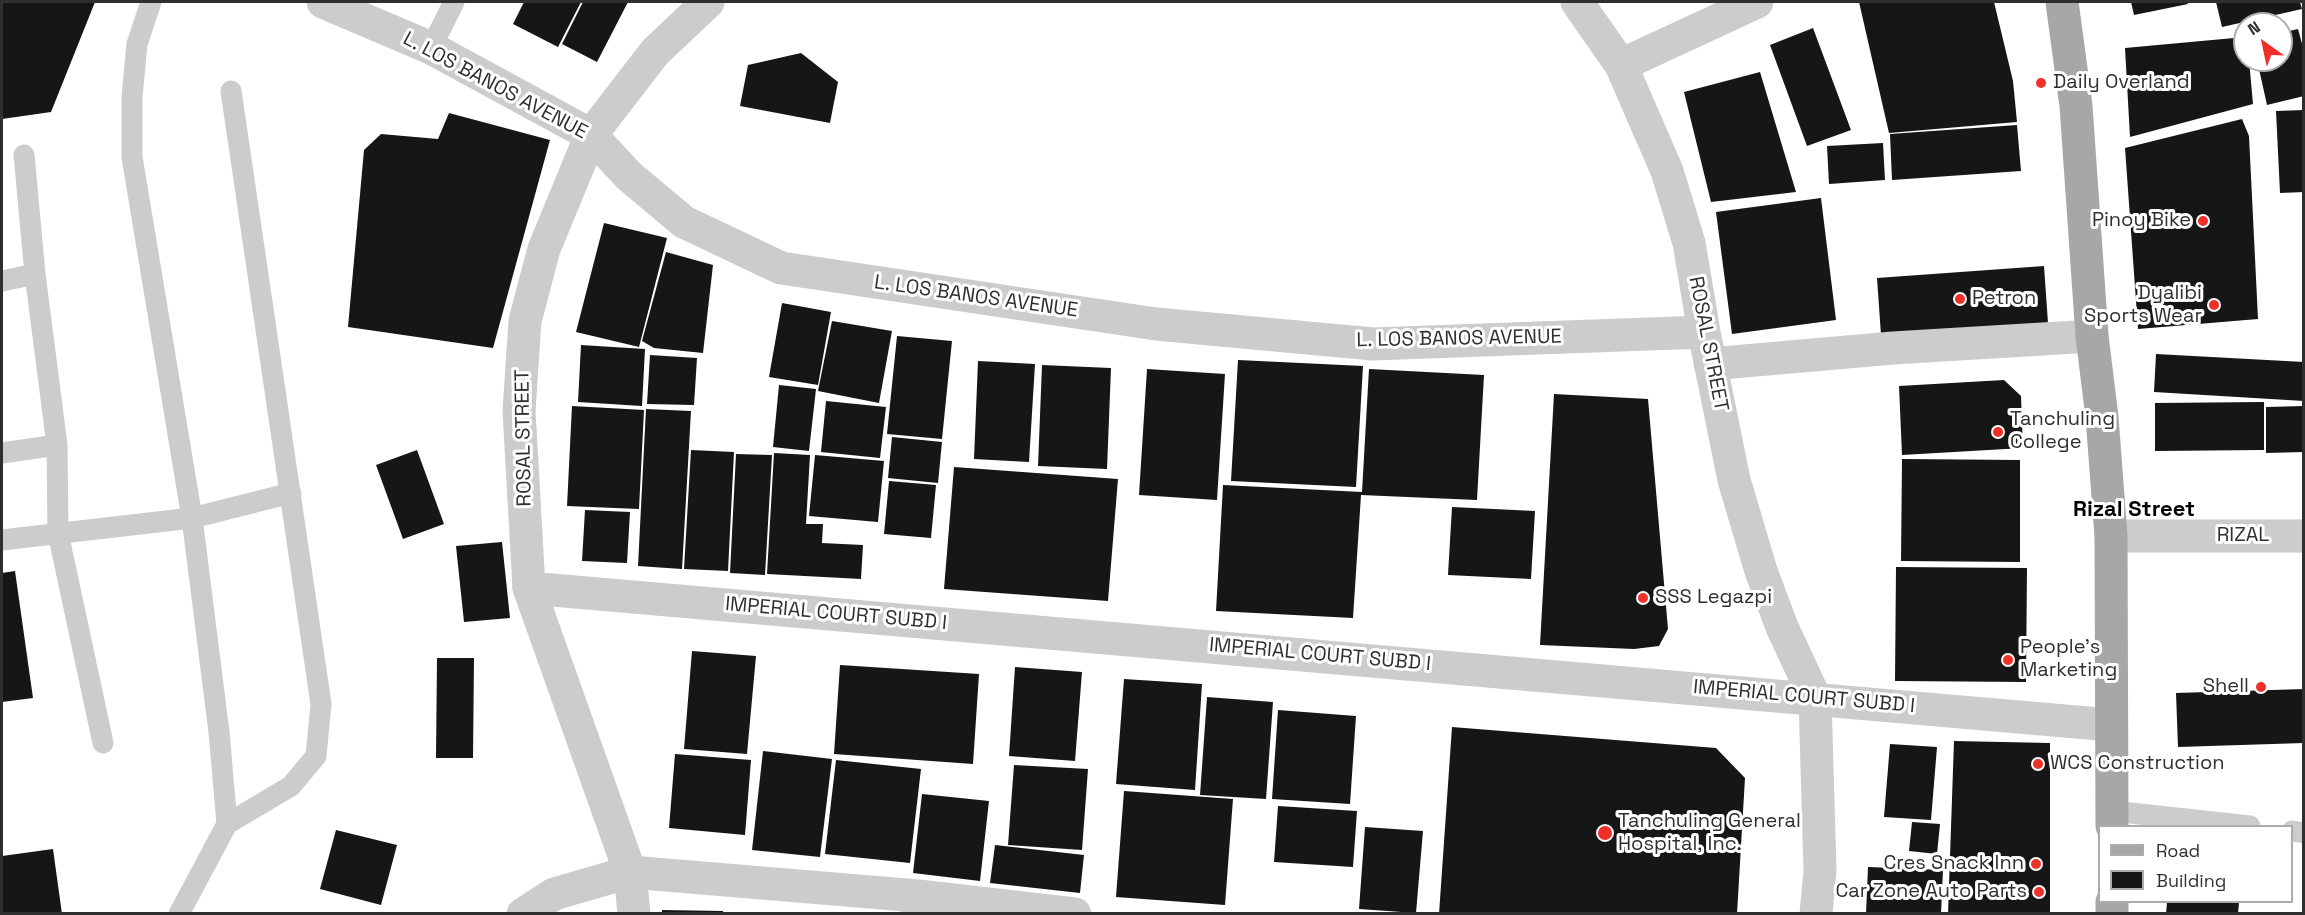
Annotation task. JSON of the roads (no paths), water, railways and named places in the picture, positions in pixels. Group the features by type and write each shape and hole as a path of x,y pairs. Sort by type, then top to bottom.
{"main road":[{"path":"2062,2 2076,106 2092,336 2102,417 2111,536 2112,819"}],"street":[{"name":"L. LOS BANOS AVENUE","path":"323,2 431,48 591,135 629,176 684,222 781,268 1156,324 1373,344 1704,332"},
{"name":"ROSAL STREET","path":"634,914 630,873 529,588 519,411 525,321 544,249 591,135 655,52 708,2"},
{"name":"ROSAL STREET","path":"1577,2 1621,65 1667,171 1689,243 1710,364 1734,480 1761,571 1782,627 1815,698"},
{"path":"1621,65 1757,2"},
{"path":"1710,364 1893,348 2092,336"},
{"name":"RIZAL","path":"2111,536 2304,536"},
{"name":"IMPERIAL COURT SUBD I","path":"529,588 2111,725"},
{"path":"1815,698 1820,871 1816,914"},
{"path":"523,914 554,894 630,873 918,905 1075,914"}],"lane":[{"path":"151,2 137,44 132,97 132,157 192,518 219,732 227,824"},
{"path":"431,48 454,2"},
{"path":"179,914 227,824 291,786 316,756 321,704 231,91"},
{"path":"24,154 35,274 57,445 58,534 103,743"},
{"path":"2,281 35,274"},
{"path":"2,453 57,445"},
{"path":"2,540 192,518 291,493"},
{"path":"2112,819 2230,825"}],"place":[{"name":"Daily Overland","path":"2041,83"},
{"name":"Pinoy Bike","path":"2203,221"},
{"name":"Petron","path":"1960,299"},
{"name":"Dyalibi Sports Wear","path":"2214,305"},
{"name":"Tanchuling College","path":"1998,432"},
{"name":"SSS Legazpi","path":"1643,598"},
{"name":"People's Marketing","path":"2008,660"},
{"name":"Shell","path":"2261,687"},
{"name":"WCS Construction","path":"2038,764"},
{"name":"Tanchuling General Hospital, Inc.","path":"1605,833"},
{"name":"Cres Snack Inn","path":"2036,864"},
{"name":"Car Zone Auto Parts","path":"2039,892"}],"district":[{"name":"Rizal Street","path":"2134,510"}]}
